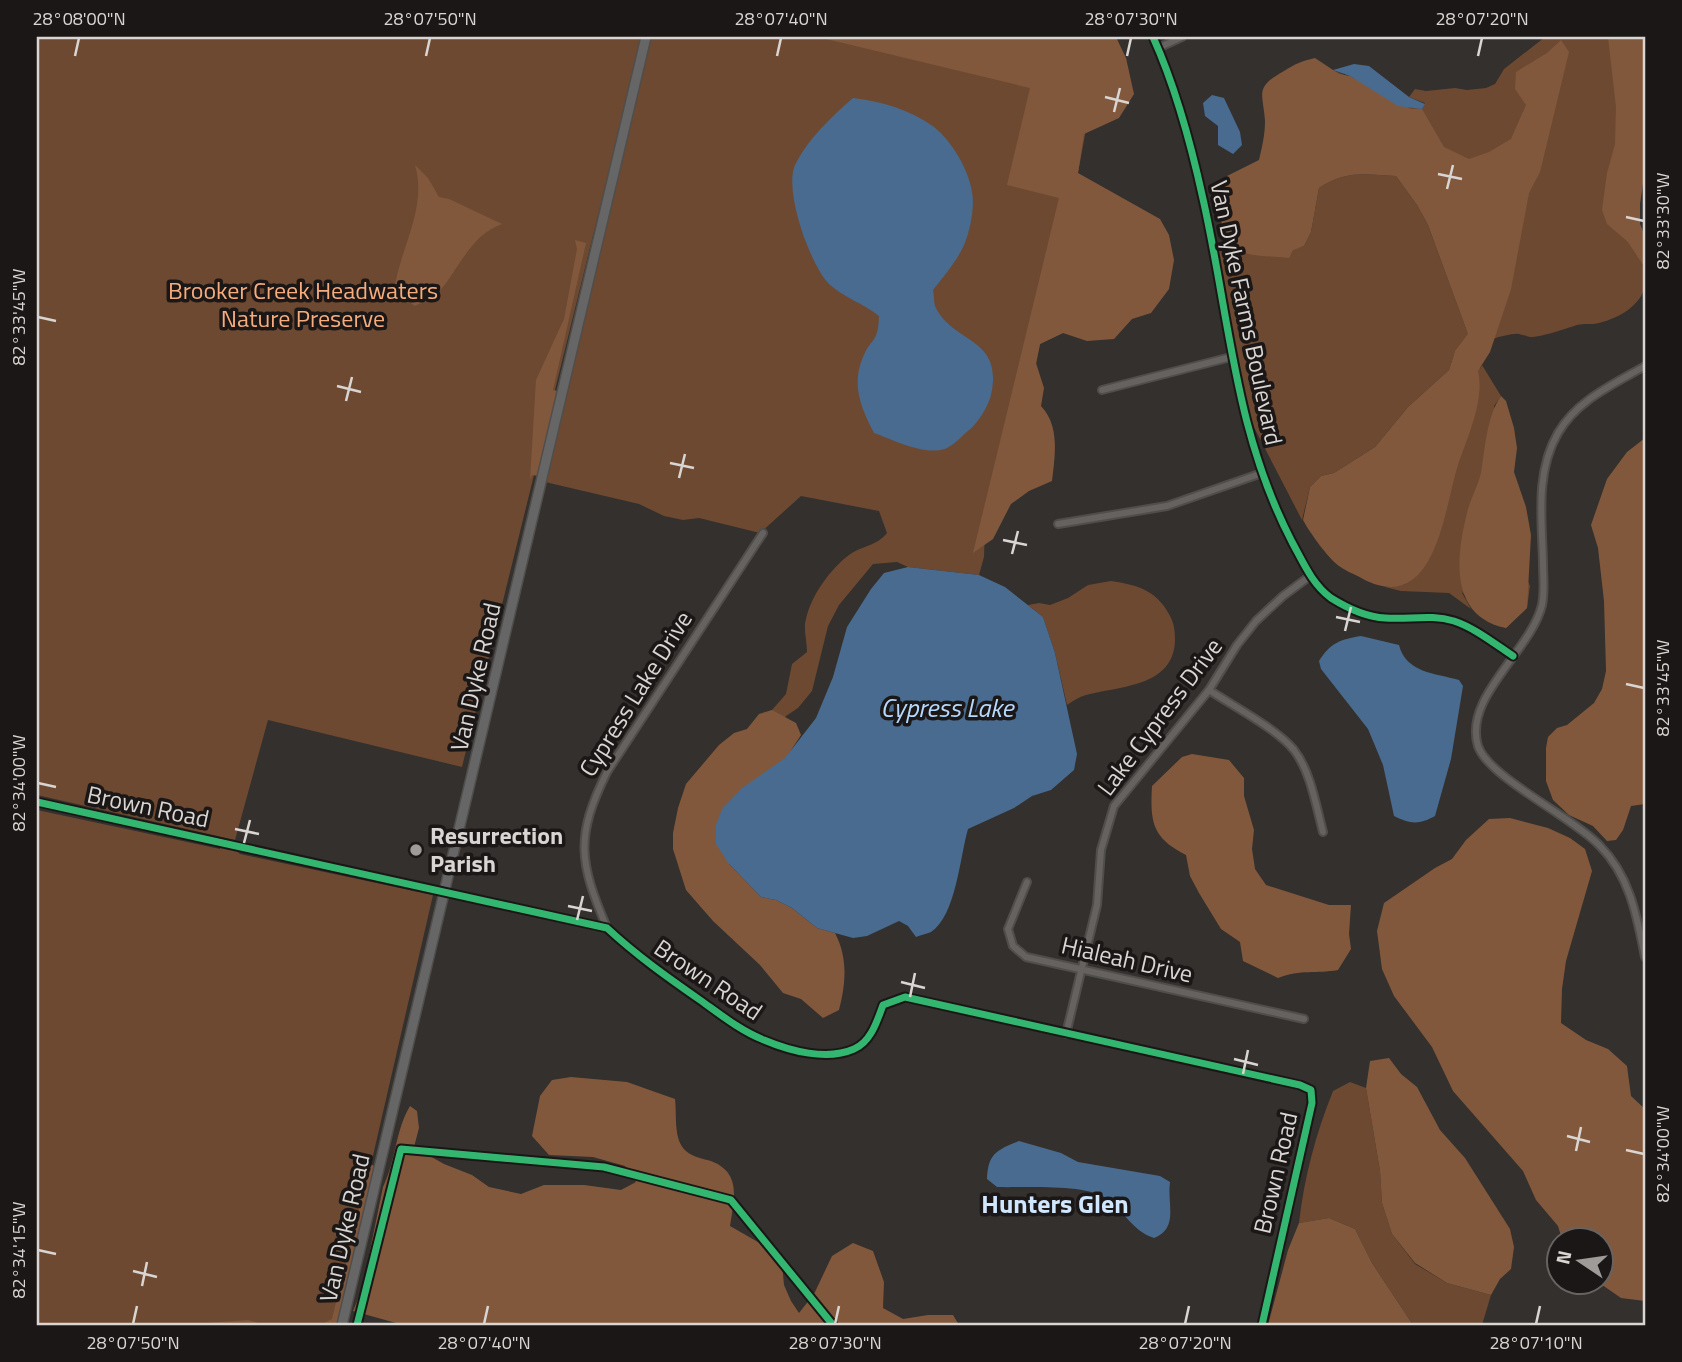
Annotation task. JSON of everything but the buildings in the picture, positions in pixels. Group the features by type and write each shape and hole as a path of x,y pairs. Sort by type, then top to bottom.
{"main road":[{"name":"Van Dyke Road","path":"342,1325 646,37"}],"street":[{"name":"Van Dyke Farms Boulevard","path":"1153,37 1179,106 1203,199 1244,415 1262,473 1283,524 1310,576 1330,597 1356,612 1384,618 1427,617 1454,621 1513,656"},
{"path":"1158,48 1182,37"},
{"path":"1102,390 1231,357"},
{"path":"1645,366 1593,396 1574,412 1558,432 1547,456 1541,484 1544,586 1542,605 1531,634 1513,656 1478,711 1475,730 1479,748 1493,768 1583,830 1616,864 1635,904 1645,957"},
{"path":"1058,524 1167,506 1262,473"},
{"name":"Cypress Lake Drive","path":"607,928 590,887 583,850 584,831 594,798 607,772 762,533"},
{"name":"Lake Cypress Drive","path":"1066,1034 1097,905 1101,850 1114,806 1209,690 1237,645 1256,621 1310,576"},
{"path":"1209,690 1282,739 1294,751 1305,771 1323,832"},
{"name":"Brown Road","path":"37,802 607,928 637,956 735,1025 764,1040 795,1050 827,1055 855,1049 869,1036 883,1005 905,997 1300,1085 1311,1090 1312,1103 1262,1325"},
{"name":"Hialeah Drive","path":"1027,882 1008,929 1013,946 1026,957 1304,1019"}],"green space":[{"name":"Brooker Creek Headwaters Nature Preserve","path":"37,37 642,37 462,767 268,720 235,840 37,795"},
{"path":"651,37 1103,37 1078,173 1063,333 1040,344 1012,490 985,532 984,557 979,575 908,567 897,562 873,564 839,605 828,626 812,691 798,708 786,716 764,747 712,910 763,715 772,710 786,694 792,664 807,652 805,623 812,601 822,584 842,561 854,552 879,541 887,533 879,511 801,496 760,533 699,518 683,520 664,516 639,504 545,482"},
{"path":"1545,37 1645,37 1640,133 1639,258 1645,270 1646,281 1638,300 1621,315 1610,320 1577,325 1535,337 1506,335 1493,339 1486,348 1480,369 1482,365 1501,396 1494,406 1524,572 1530,586 1527,608 1506,628 1488,619 1461,591 1471,609 1449,593 1401,591 1385,587 1405,584 1455,351 1449,370 1408,407 1375,447 1334,473 1321,476 1310,487 1302,520 1245,410 1216,247 1228,246 1243,252 1260,254 1304,246 1311,232 1319,188 1347,176 1396,176 1428,225 1467,331 1468,313 1407,170 1265,167 1333,70 1422,109 1425,103 1409,97 1415,89 1426,91 1486,88 1495,84 1504,69"},
{"path":"1111,581 1145,590 1164,606 1171,617 1174,630 1172,655 1165,667 1143,682 1086,695 1067,705 1055,653 1043,617 1028,605 1050,605 1068,598 1088,585"},
{"path":"37,810 220,849 221,846 235,849 240,854 433,895 334,1325 37,1325"},
{"path":"1350,1082 1366,1088 1380,1171 1382,1203 1392,1234 1415,1264 1447,1283 1491,1295 1482,1325 1413,1325 1372,1263 1355,1229 1329,1218 1299,1223 1307,1173 1327,1107 1333,1091"}],"shaded area":[{"path":"818,37 1116,37 1126,58 1134,94 1119,118 1084,134 1078,173 1160,219 1169,235 1174,260 1169,289 1151,313 1132,319 1114,339 1087,341 1063,333 1040,344 1036,363 1044,388 1041,406 1051,422 1055,441 1052,481 1029,491 1011,504 993,539 973,553 1059,198 1007,185 1030,88"},
{"path":"1608,37 1645,37 1645,153 1640,224 1645,236 1645,268 1628,242 1607,224 1602,210 1607,173 1615,144 1616,107"},
{"path":"1561,40 1569,52 1540,172 1529,193 1511,289 1490,352 1478,371 1480,382 1477,406 1433,552 1421,571 1407,583 1387,587 1363,579 1335,562 1319,545 1303,520 1310,487 1321,476 1334,473 1375,447 1408,407 1449,370 1455,351 1468,334 1428,225 1396,176 1347,176 1319,188 1311,232 1304,246 1293,250 1289,258 1250,254 1237,248 1225,233 1217,186 1227,176 1259,160 1265,126 1262,97 1264,87 1274,77 1299,63 1315,58 1339,74 1350,76 1411,109 1422,109 1444,147 1469,159 1489,152 1511,139 1526,105 1515,89 1516,72 1547,53"},
{"path":"415,165 428,178 439,197 449,199 502,224 491,229 472,246 435,296 415,306 394,292 418,197"},
{"path":"575,240 586,243 553,390 558,391 538,476 532,475 530,480 536,380 564,319 577,249"},
{"path":"1501,396 1506,401 1514,428 1517,448 1514,472 1526,507 1531,535 1527,608 1506,628 1488,621 1474,611 1466,598 1459,566 1467,513 1481,473 1490,422"},
{"path":"1645,438 1645,804 1631,806 1623,830 1616,840 1607,841 1593,826 1569,815 1553,800 1546,781 1546,748 1548,737 1594,703 1602,689 1606,671 1604,601 1598,548 1591,525 1607,479 1627,452"},
{"path":"772,710 796,723 801,735 786,758 766,773 729,864 761,897 776,900 792,908 817,928 835,933 844,961 843,990 839,1010 823,1018 801,999 783,993 760,965 713,921 686,890 673,849 678,808 686,784 719,745 734,733 747,729 759,714"},
{"path":"1192,754 1229,760 1244,778 1244,796 1254,830 1252,849 1255,869 1266,885 1329,905 1351,905 1351,949 1338,970 1278,978 1243,961 1240,942 1221,929 1190,876 1186,855 1166,842 1153,819 1152,786 1182,757"},
{"path":"1510,818 1548,828 1570,838 1585,849 1592,871 1566,961 1561,1023 1586,1040 1608,1049 1627,1066 1631,1096 1645,1109 1645,1301 1621,1298 1616,1295 1616,1226 1558,1226 1536,1200 1523,1171 1453,1091 1432,1047 1394,996 1382,969 1377,931 1384,903 1452,859 1466,840 1489,819"},
{"path":"1389,1058 1401,1074 1417,1087 1440,1130 1465,1158 1510,1229 1514,1247 1511,1269 1500,1279 1491,1295 1447,1283 1415,1263 1392,1234 1382,1203 1380,1171 1366,1088 1370,1061"},
{"path":"571,1077 627,1082 675,1099 677,1134 682,1146 691,1155 711,1161 728,1172 734,1188 730,1226 770,1249 782,1263 784,1285 799,1313 814,1294 832,1256 853,1243 873,1251 884,1282 883,1308 903,1319 953,1315 959,1325 438,1325 396,1323 353,1311 362,1289 383,1187 401,1126 410,1106 417,1111 419,1128 414,1147 444,1164 472,1175 489,1187 521,1194 544,1185 584,1185 621,1190 636,1182 625,1166 593,1157 549,1155 532,1136 540,1096 552,1080"},
{"path":"370,1163 375,1167 337,1325 320,1325 332,1319"},
{"path":"1329,1218 1355,1229 1372,1263 1413,1325 1268,1325 1288,1250 1299,1223"},
{"path":"248,1320 265,1325 190,1325 192,1324"}],"water":[{"path":"1354,64 1369,66 1409,97 1425,104 1422,109 1398,106 1350,76 1333,70"},
{"path":"1212,95 1224,98 1240,132 1242,145 1233,154 1218,145 1218,126 1205,116 1203,103"},
{"path":"853,98 895,107 934,127 953,147 970,183 972,212 966,239 954,263 933,290 935,306 943,318 983,351 990,362 993,376 988,405 972,428 947,448 920,449 874,433 859,396 858,377 866,350 876,336 879,316 829,284 814,260 795,207 793,174 796,163 807,145"},
{"name":"Cypress Lake","path":"908,567 979,575 1005,587 1043,617 1055,653 1077,754 1074,770 1051,790 1032,796 1014,808 968,829 952,899 939,924 931,932 916,937 908,926 899,921 867,936 853,938 817,928 792,908 776,900 761,897 729,864 716,844 716,825 722,809 742,788 785,758 816,718 833,677 847,627 871,589 884,573"},
{"path":"1361,636 1399,645 1408,661 1415,667 1459,680 1463,686 1451,759 1435,816 1424,821 1410,822 1394,816 1383,765 1368,729 1321,669 1319,661 1332,646 1342,640"},
{"path":"1019,1141 1061,1153 1078,1162 1160,1176 1170,1182 1170,1215 1167,1228 1154,1238 1147,1235 1109,1200 1086,1191 997,1187 987,1179 989,1164 999,1150"}],"cycle path":[{"path":"1153,37 1176,96 1193,158 1236,374 1257,458 1273,500 1304,565 1324,592 1350,608 1378,617 1437,618 1454,621 1477,632 1513,656"},
{"path":"37,802 607,928 652,965 731,1022 774,1044 797,1051 832,1054 854,1049 869,1036 883,1005 905,997 1300,1085 1311,1090 1312,1103 1262,1325"},
{"path":"357,1325 401,1149 604,1167 731,1200 833,1325"}],"place":[{"name":"Resurrection Parish","path":"416,850"}],"district":[{"name":"Hunters Glen","path":"1055,1204"}]}
